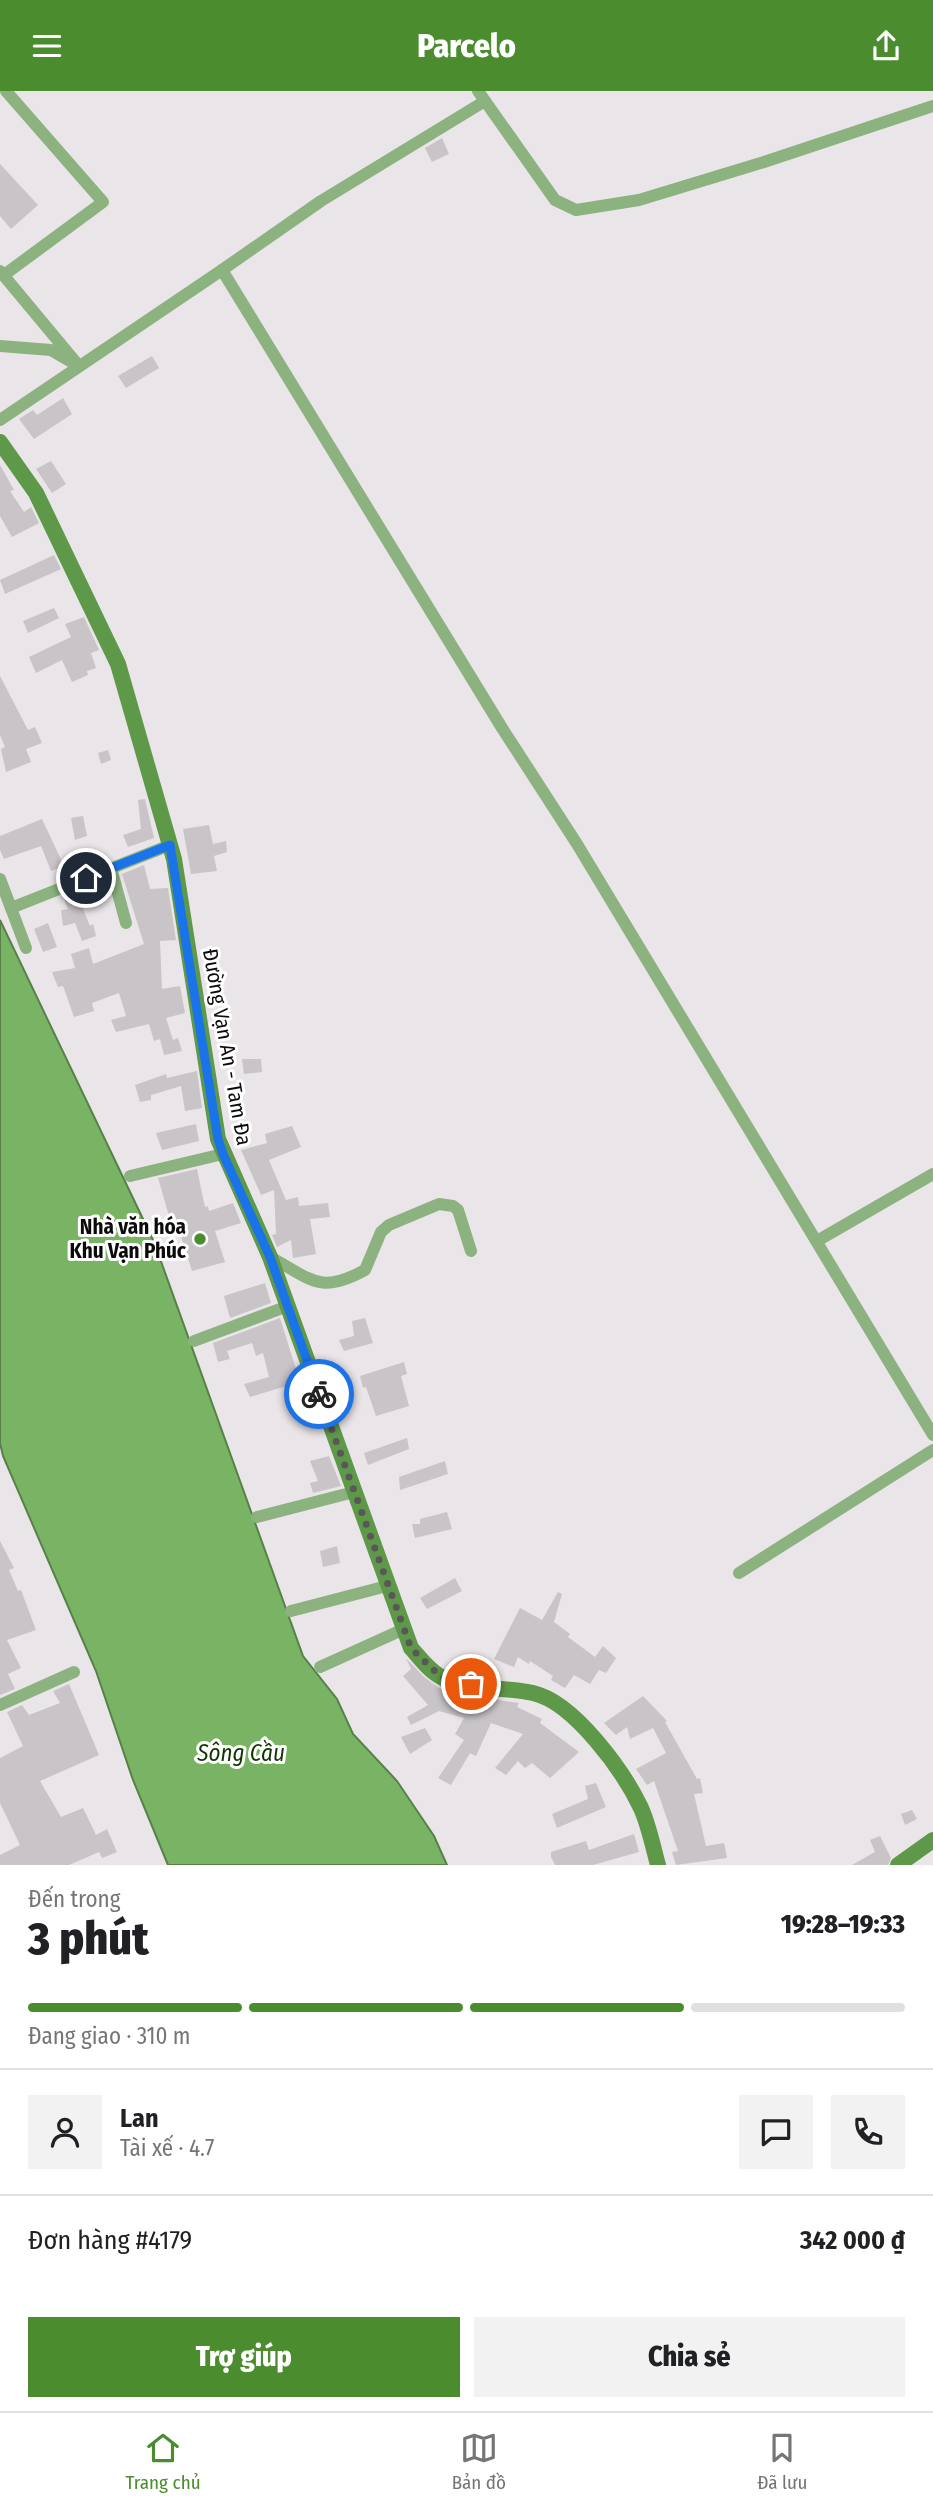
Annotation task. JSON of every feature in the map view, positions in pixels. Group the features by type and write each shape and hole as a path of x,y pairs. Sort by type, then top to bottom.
{"main road":[{"name":"Đường Vạn An - Tam Đa","path":"0,442 36,493 118,664 170,845 218,1139 270,1257 411,1648 442,1678 487,1688 534,1693 551,1699 594,1738 624,1776 642,1811 659,1865"},
{"path":"898,1865 933,1840"}],"street":[{"path":"6,91 103,202 2,273 79,366"},
{"path":"0,420 321,201 481,96 555,200 576,210 639,200 933,106"},
{"path":"222,270 502,728 577,844 933,1434"},
{"path":"0,346 51,349 79,366"},
{"path":"11,908 170,845"},
{"path":"111,868 126,923"},
{"path":"0,880 26,948"},
{"path":"130,1177 223,1154"},
{"path":"817,1241 933,1174"},
{"path":"270,1257 318,1282 334,1284 365,1270 381,1232 389,1225 439,1204 453,1206 458,1210 471,1251"},
{"path":"194,1341 288,1306"},
{"path":"739,1573 933,1450"},
{"path":"257,1517 354,1492"},
{"path":"291,1611 387,1586"},
{"path":"320,1667 404,1629"},
{"path":"0,1705 74,1672"}],"water":[{"name":"Sông Cầu","path":"0,920 154,1242 303,1656 337,1699 353,1734 397,1781 434,1836 447,1865 168,1865 133,1780 96,1671 3,1456 0,1443"}],"building":[{"path":"442,138 449,154 432,162 425,148"},
{"path":"0,164 38,205 11,229 0,216"},
{"path":"152,356 159,368 126,388 118,376"},
{"path":"63,398 72,414 34,439 19,419 33,410 37,415"},
{"path":"51,461 66,484 52,493 36,469"},
{"path":"0,465 14,490 10,491 24,512 31,507 39,523 12,537 0,516"},
{"path":"54,555 61,569 5,594 0,580"},
{"path":"54,608 59,618 28,633 23,621"},
{"path":"84,617 99,650 91,653 96,668 72,682 62,660 36,673 29,657 71,637 65,624"},
{"path":"0,676 28,730 35,727 42,743 26,749 31,762 6,772 1,749 5,747 0,735"},
{"path":"108,750 111,760 101,764 98,753"},
{"path":"145,799 154,838 128,847 123,835 141,829 138,800"},
{"path":"83,816 87,836 75,840 71,818"},
{"path":"42,819 64,866 51,871 41,846 4,859 0,850 0,836"},
{"path":"209,825 213,844 226,841 227,852 214,856 217,871 191,874 183,829"},
{"path":"144,865 150,889 168,888 176,940 160,941 162,989 180,986 185,1013 166,1018 173,1040 178,1038 182,1051 164,1055 160,1039 154,1041 149,1024 116,1032 111,1020 126,1016 119,993 92,1003 94,1011 74,1017 63,986 58,987 52,972 75,968 71,954 89,948 93,964 144,944 122,874"},
{"path":"105,880 107,888 84,895 83,889"},
{"path":"76,892 90,926 93,924 96,936 82,941 75,923 63,926 61,910 68,909 63,897"},
{"path":"48,923 57,947 43,952 34,929"},
{"path":"242,1059 261,1059 262,1072 244,1074"},
{"path":"197,1071 202,1108 185,1111 181,1086 151,1095 151,1100 140,1102 135,1085 166,1074 167,1078"},
{"path":"196,1124 199,1141 162,1150 156,1133"},
{"path":"292,1126 301,1147 269,1160 286,1200 298,1197 299,1206 328,1203 330,1217 310,1219 316,1254 293,1258 291,1240 277,1247 272,1235 276,1234 274,1190 261,1195 241,1150 267,1143 265,1134"},
{"path":"197,1169 205,1207 208,1206 209,1211 233,1203 241,1223 215,1231 225,1262 192,1271 174,1214 169,1216 158,1178"},
{"path":"265,1283 271,1303 230,1318 224,1296"},
{"path":"280,1318 300,1382 250,1397 244,1384 269,1377 263,1353 256,1356 252,1343 227,1351 230,1359 218,1362 213,1343"},
{"path":"365,1318 373,1343 344,1351 339,1340 354,1336 352,1321"},
{"path":"404,1362 407,1374 401,1376 409,1406 376,1416 360,1376"},
{"path":"310,1399 315,1412 298,1415 295,1403"},
{"path":"407,1438 409,1449 368,1465 364,1453"},
{"path":"329,1456 341,1486 313,1493 310,1483 318,1481 310,1461"},
{"path":"445,1461 448,1474 400,1490 399,1477"},
{"path":"447,1512 452,1529 415,1538 412,1524 420,1524 420,1519"},
{"path":"0,1541 14,1568 9,1570 18,1591 21,1590 36,1630 7,1640 21,1668 8,1674 15,1689 0,1695"},
{"path":"337,1546 340,1563 323,1567 320,1551"},
{"path":"455,1578 462,1591 427,1609 420,1598"},
{"path":"558,1592 562,1594 554,1622 570,1634 568,1637 595,1657 603,1646 616,1658 606,1673 599,1670 590,1684 574,1675 565,1688 551,1680 553,1676 530,1661 529,1664 518,1657 514,1667 494,1659 520,1608 542,1620"},
{"path":"406,1658 439,1688 463,1695 519,1703 517,1707 542,1719 540,1723 579,1752 550,1778 532,1763 525,1768 518,1761 506,1775 495,1768 523,1734 491,1723 476,1756 470,1753 451,1785 438,1778 464,1740 455,1734 464,1718 439,1711 411,1725 407,1717 428,1705 403,1676 411,1669"},
{"path":"69,1684 99,1755 40,1781 61,1817 83,1808 96,1835 107,1829 117,1852 102,1858 99,1852 69,1865 0,1865 0,1855 20,1845 0,1803 0,1758 23,1746 7,1712 22,1705 29,1715 60,1703 53,1691"},
{"path":"643,1696 667,1721 665,1722 697,1779 700,1778 703,1793 694,1794 706,1846 724,1843 727,1858 676,1865 672,1852 678,1851 654,1781 647,1785 636,1769 666,1753 653,1728 630,1739 627,1727 616,1735 604,1723"},
{"path":"425,1728 432,1740 410,1754 401,1737"},
{"path":"596,1783 606,1807 557,1828 552,1814 588,1799 585,1786"},
{"path":"912,1810 917,1819 905,1825 901,1814"},
{"path":"634,1834 639,1852 593,1865 555,1865 551,1857 551,1852 586,1841 589,1850"},
{"path":"880,1836 891,1858 888,1865 852,1865 875,1852 870,1840"}],"way so far":[{"path":"319,1394 411,1648 442,1678 471,1684"}],"place":[{"name":"Nhà văn hóa Khu Vạn Phúc","path":"200,1239"}],"route":[{"path":"86,878 170,845 218,1139 270,1257 319,1394"}]}
